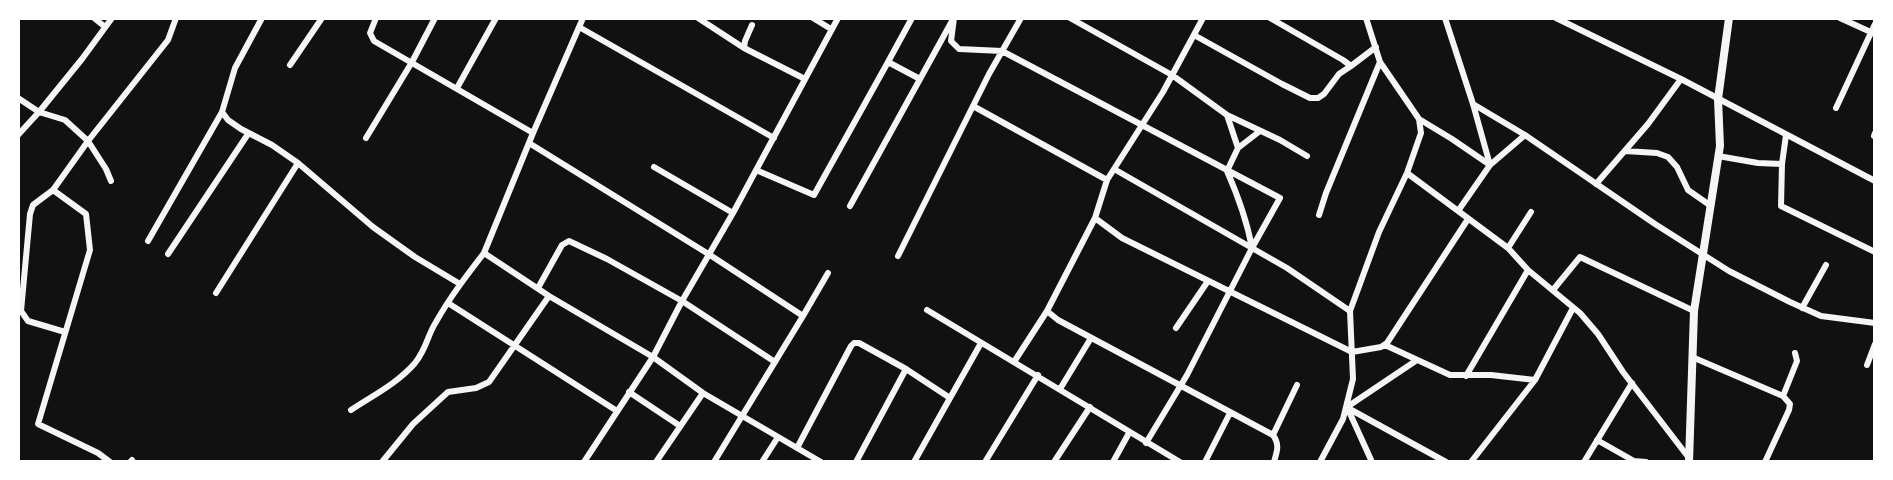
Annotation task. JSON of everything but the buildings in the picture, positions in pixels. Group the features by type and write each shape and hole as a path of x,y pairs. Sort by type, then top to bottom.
{"street":[{"path":"94,18 104,26"},
{"path":"18,135 82,59 112,18"},
{"path":"65,332 28,321 20,310 33,204 53,190 88,141 168,40 176,18"},
{"path":"148,241 222,112 235,68 262,18"},
{"path":"291,65 322,18"},
{"path":"376,18 370,33 374,40 533,133"},
{"path":"366,138 412,62 435,18"},
{"path":"457,88 496,18"},
{"path":"351,410 396,381 414,364 426,348 434,324 484,253 583,18"},
{"path":"698,18 744,48 805,79"},
{"path":"813,18 831,29"},
{"path":"584,462 653,357 838,18"},
{"path":"756,170 814,195 912,18"},
{"path":"954,18 951,41 959,49 1002,51 1280,198 1180,386 1146,443"},
{"path":"850,206 954,18"},
{"path":"898,256 973,106 1021,18"},
{"path":"1070,18 1172,75 1227,115 1307,156"},
{"path":"1270,18 1351,66"},
{"path":"1366,18 1380,62 1419,119 1490,165"},
{"path":"1445,18 1490,165"},
{"path":"1556,18 1681,79 1875,181"},
{"path":"1689,460 1695,311 1720,146 1718,99 1730,18"},
{"path":"1840,18 1873,33"},
{"path":"1014,362 1047,311 1095,218 1107,180 1172,75 1202,19"},
{"path":"1836,108 1873,33 1875,24"},
{"path":"744,48 753,25"},
{"path":"579,27 774,138"},
{"path":"1194,34 1310,98 1318,98 1324,94 1339,74 1376,47"},
{"path":"888,62 920,79"},
{"path":"1319,215 1380,62"},
{"path":"1596,184 1648,124 1681,79"},
{"path":"18,98 39,112 65,120 88,141 111,181"},
{"path":"1473,104 1525,135 1729,271 1821,316 1875,323"},
{"path":"973,106 1107,180"},
{"path":"222,112 228,120 248,134 272,145 298,164 373,227 415,257 460,284"},
{"path":"1227,115 1238,148"},
{"path":"1320,462 1343,419 1353,379 1350,311 1379,232 1407,173 1421,133 1419,119"},
{"path":"1252,248 1244,214 1227,171 1238,148 1260,131"},
{"path":"168,254 248,134"},
{"path":"1458,211 1490,165 1525,135"},
{"path":"1786,135 1782,164 1781,206 1875,252"},
{"path":"529,143 710,255 803,316"},
{"path":"1626,151 1657,153 1668,157 1677,168 1688,190 1711,206"},
{"path":"1718,156 1758,163 1782,164"},
{"path":"216,293 298,164"},
{"path":"654,167 733,213"},
{"path":"1114,168 1287,268 1350,311"},
{"path":"1407,173 1508,248 1528,270 1580,313 1599,334 1689,460"},
{"path":"53,190 86,214 90,249 38,424 98,453 110,462"},
{"path":"1508,248 1531,212"},
{"path":"1095,218 1122,238 1352,352 1385,345 1468,219"},
{"path":"537,288 562,245 569,241 607,259 682,301 775,362"},
{"path":"484,253 549,296 653,357 703,393 820,462"},
{"path":"1553,290 1580,257 1695,311"},
{"path":"1803,308 1826,265"},
{"path":"1466,376 1528,270"},
{"path":"714,462 828,273"},
{"path":"1176,328 1208,281"},
{"path":"382,462 413,424 448,392 476,388 489,382 549,296"},
{"path":"448,303 617,411"},
{"path":"1471,462 1536,380 1573,308"},
{"path":"927,310 1180,462"},
{"path":"1047,311 1091,339 1274,435 1278,441 1274,462"},
{"path":"1060,389 1091,339"},
{"path":"797,448 854,343 859,343 906,369 950,398"},
{"path":"914,462 981,343"},
{"path":"1867,364 1875,344"},
{"path":"1385,345 1450,375 1491,375 1536,380"},
{"path":"1783,396 1797,362 1795,353"},
{"path":"1692,357 1783,396 1790,404 1765,462"},
{"path":"1346,407 1417,360"},
{"path":"856,462 906,369"},
{"path":"984,462 1038,375"},
{"path":"1584,462 1632,383"},
{"path":"1274,435 1297,385"},
{"path":"629,392 680,426"},
{"path":"656,462 703,393"},
{"path":"1054,462 1090,407"},
{"path":"1346,407 1372,462"},
{"path":"1346,407 1446,462"},
{"path":"1205,462 1230,413"},
{"path":"1113,462 1129,433"},
{"path":"762,462 778,437"},
{"path":"1597,440 1634,461 1646,462"}]}
